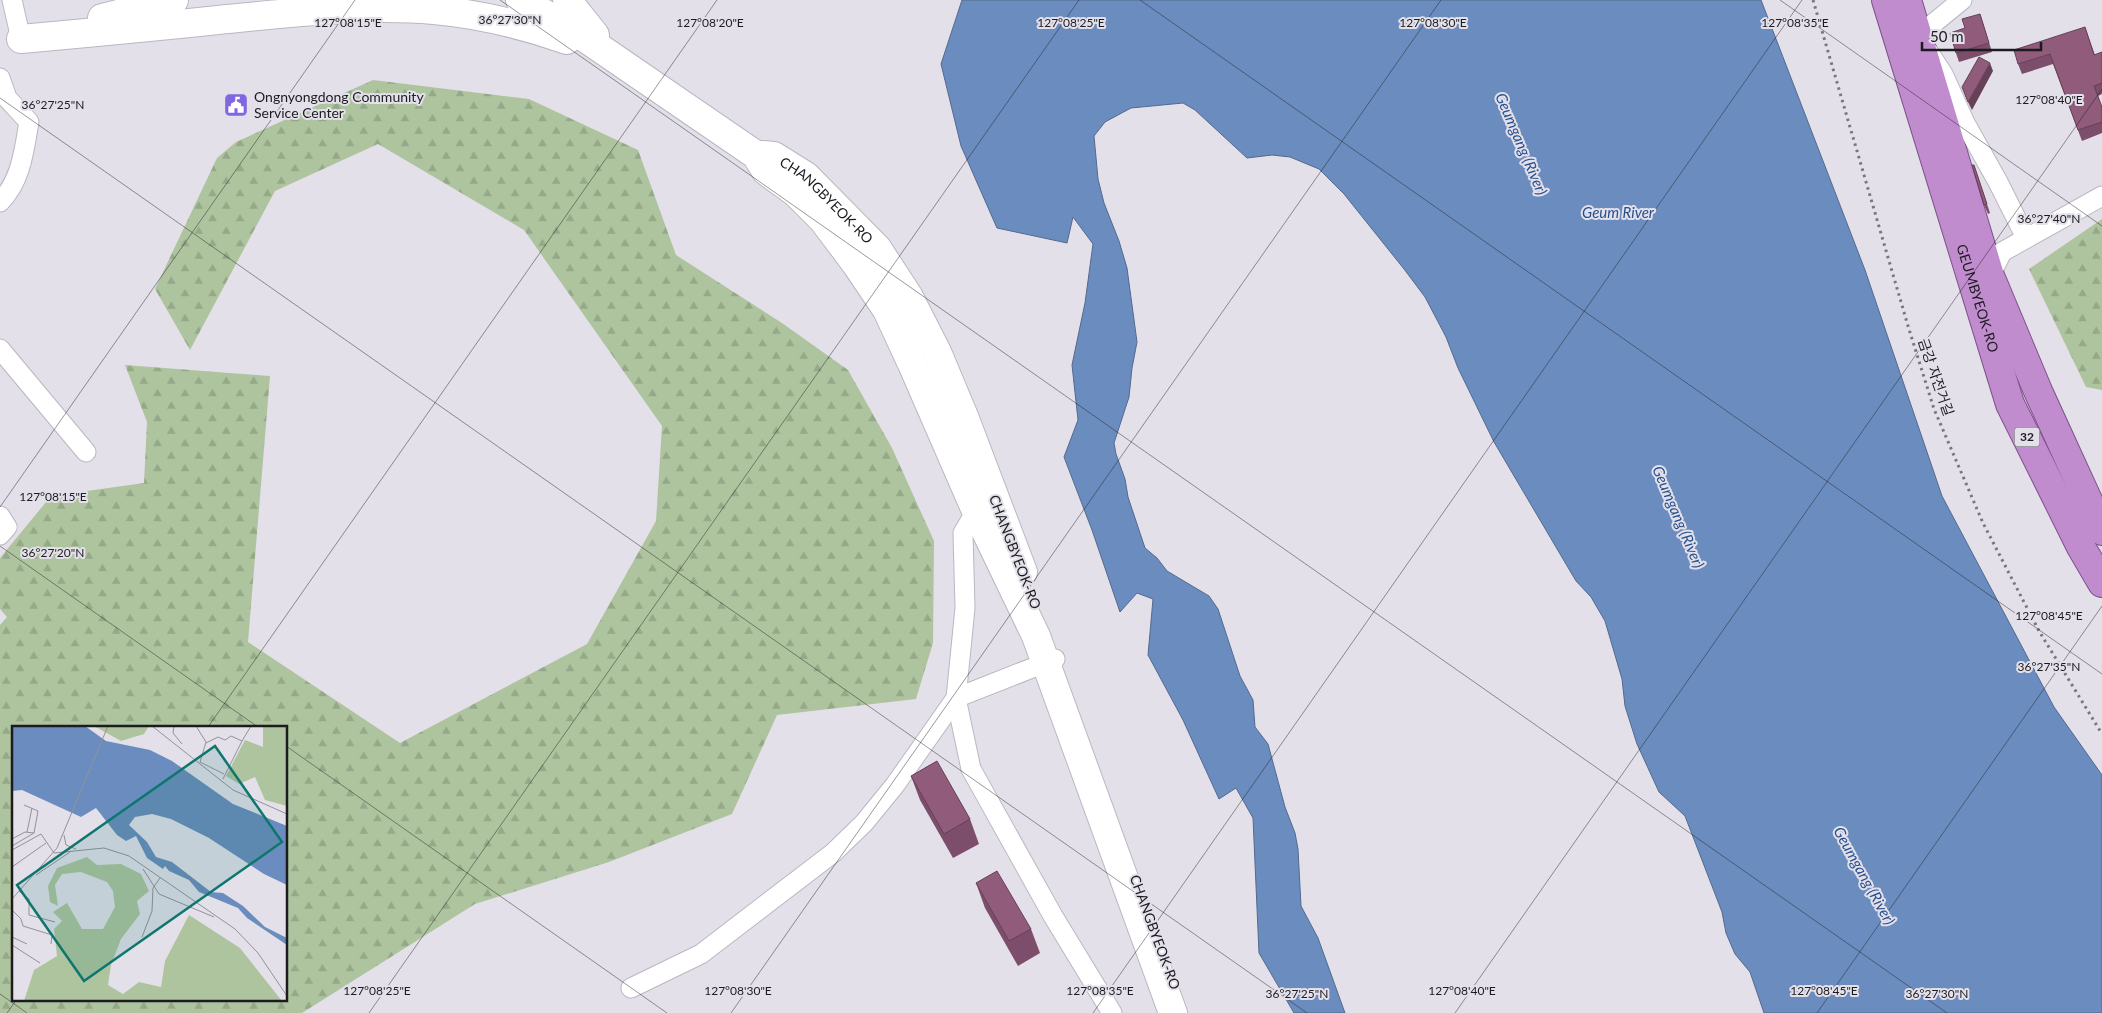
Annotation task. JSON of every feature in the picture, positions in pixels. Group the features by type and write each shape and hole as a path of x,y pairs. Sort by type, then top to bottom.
{"highway":[{"name":"GEUMBYEOK-RO","path":"1886,0 2010,404 2081,547 2102,583"},
{"name":"GEUMBYEOK-RO","path":"1907,0 1990,276 2038,390 2102,531"}],"main road":[{"name":"CHANGBYEOK-RO","path":"520,0 572,29 756,156 766,171 796,194 823,220 887,310 976,511 1050,661 1185,1013"},
{"path":"567,0 614,57"},
{"path":"10,42 162,1"},
{"path":"10,42 283,14 369,9 433,10 491,18 539,30 614,57"},
{"name":"CHANGBYEOK-RO","path":"756,156 774,156 806,176 877,248 909,297 937,352 965,419 1173,1013"}],"street":[{"path":"10,42 12,0"},
{"path":"1962,0 1918,36 1943,74 1965,123 1998,182 2026,238"},
{"path":"0,78 7,98 29,122 22,162 9,193 0,202"},
{"path":"1990,276 2002,252 2102,196"},
{"path":"0,349 86,452"},
{"path":"976,511 963,533 965,608 956,698 971,769 1053,916 1112,1013"},
{"path":"0,516 7,527 0,535"},
{"path":"631,988 702,954 832,853 864,823 895,785 956,698 1050,661"}],"path":[{"name":"금강 자전거길","path":"1813,0 1934,409 1987,532 2039,631 2102,734"}],"green space":[{"path":"373,80 529,99 638,150 676,255 782,323 848,370 892,448 934,541 933,643 916,699 777,715 732,814 609,862 475,904 302,1013 0,1013 0,625 7,617 0,609 0,558 51,496 144,483 147,422 125,365 270,376 248,642 400,743 587,644 656,521 662,426 524,230 378,144 275,191 190,350 155,289 217,158 236,142"},
{"path":"2102,219 2102,390 2086,387 2029,269"}],"water":[{"name":"Geum River","path":"962,0 1761,0 1865,270 1942,496 2054,707 2102,775 2102,1013 1764,1013 1750,972 1735,954 1726,933 1722,912 1685,816 1659,792 1637,744 1625,706 1622,679 1605,621 1591,597 1576,581 1494,442 1458,368 1446,337 1425,297 1344,194 1319,169 1290,157 1272,155 1247,158 1195,110 1183,103 1131,108 1105,122 1094,136 1098,179 1104,203 1127,268 1137,342 1129,397 1114,443 1125,479 1128,497 1145,548 1157,558 1167,571 1209,596 1218,609 1240,676 1253,700 1255,727 1268,744 1285,807 1295,833 1298,849 1301,906 1318,938 1345,1013 1294,1013 1259,953 1253,818 1236,788 1219,799 1183,720 1148,655 1153,599 1137,593 1120,612 1092,530 1064,457 1078,420 1072,365 1085,303 1093,244 1073,217 1067,243 997,228 961,146 941,64"}],"building":[{"path":"1980,14 1989,43 1956,53 1950,33 1965,28 1962,19"},
{"path":"2085,27 2094,55 2102,52 2102,83 2094,86 2102,107 2102,122 2078,130 2050,54 2018,64 2014,50"},
{"path":"1979,57 1990,63 1968,102 1962,87"},
{"path":"1972,165 1974,165 1987,204 1984,205"},
{"path":"937,761 970,819 944,834 911,776"},
{"path":"997,871 1031,929 1009,941 976,883"}],"place":[{"name":"Ongnyongdong Community Service Center","path":"236,105"}],"water label":[{"name":"Geumgang (River)","path":"1521,144"},
{"name":"Geumgang (River)","path":"1678,517"},
{"name":"Geumgang (River)","path":"1864,876"}]}
